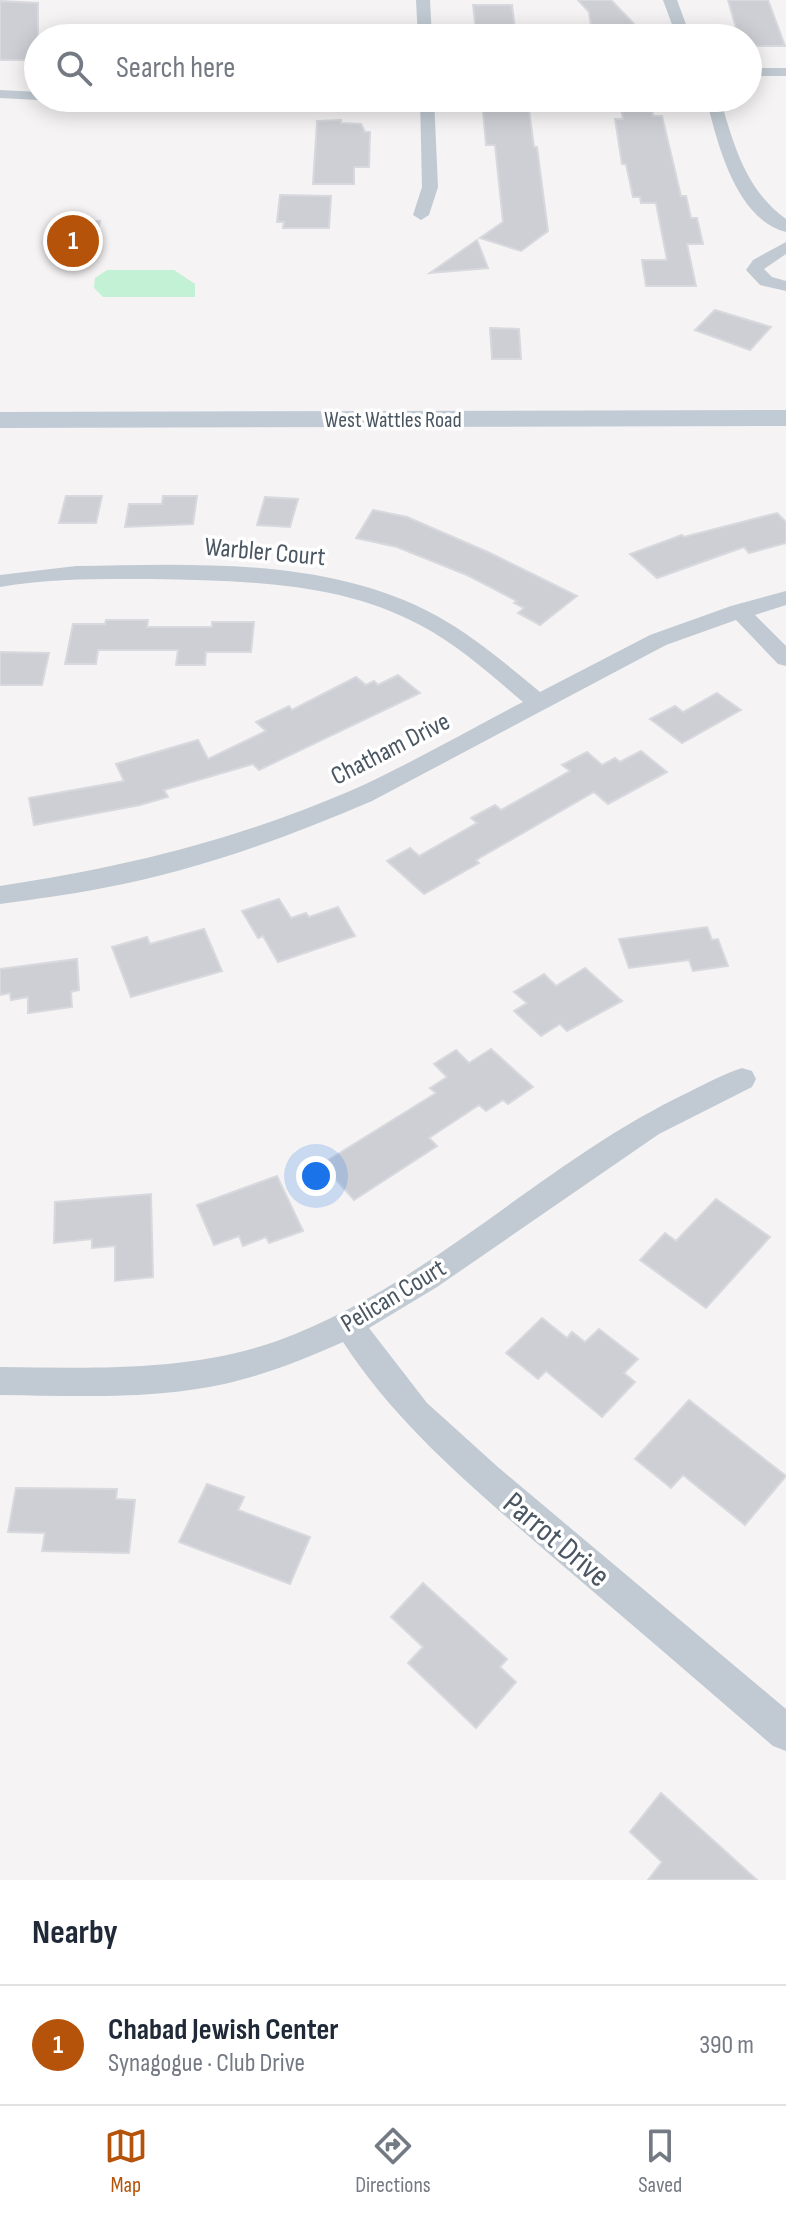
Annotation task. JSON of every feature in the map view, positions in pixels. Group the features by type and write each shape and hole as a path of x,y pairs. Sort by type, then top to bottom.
{"street":[{"path":"423,0 424,24"},
{"path":"670,0 679,24"},
{"path":"762,72 786,72"},
{"path":"0,94 24,95"},
{"path":"421,215 430,187 427,112"},
{"path":"717,112 736,177 752,201 786,227"},
{"path":"786,247 759,264 755,270 766,281 786,286"},
{"name":"West Wattles Road","path":"0,420 786,418"},
{"name":"Warbler Court","path":"0,581 67,572 266,575 324,583 367,595 427,620 463,642 540,704"},
{"name":"Chatham Drive","path":"0,895 104,879 184,860 275,831 363,795 658,640 786,598"},
{"path":"739,611 786,659"},
{"name":"Pelican Court","path":"0,1381 147,1380 214,1371 280,1354 350,1325 650,1125 742,1079"},
{"name":"Parrot Drive","path":"350,1325 372,1359 426,1422 487,1479 786,1733"}],"green space":[{"path":"107,270 174,270 195,284 195,297 103,297 94,288 95,278"}],"building":[{"path":"578,0 611,0 634,24 591,24 589,12"},
{"path":"728,0 768,0 785,46 762,46 762,24 735,24"},
{"path":"0,1 38,3 38,24 24,24 24,60 0,60"},
{"path":"473,5 512,5 514,24 475,24"},
{"path":"483,112 529,112 548,231 521,251 480,238 503,222 495,145 486,145"},
{"path":"622,112 652,112 653,116 662,116 681,196 686,196 691,218 697,218 703,244 687,244 696,286 646,286 642,260 667,260 656,203 641,203 640,197 633,197 626,164 622,164 615,119 623,119"},
{"path":"341,120 341,123 361,124 365,132 370,132 369,167 354,167 354,184 313,184 317,121"},
{"path":"280,195 331,196 329,228 283,228 284,222 277,222"},
{"path":"64,221 100,221 91,261 53,261"},
{"path":"477,240 488,268 430,273"},
{"path":"715,310 771,327 750,350 695,330"},
{"path":"490,328 519,329 521,359 492,359"},
{"path":"66,496 102,496 96,523 59,523"},
{"path":"163,496 197,496 193,524 125,527 129,504 162,504"},
{"path":"265,497 298,499 290,527 257,525"},
{"path":"373,510 407,517 577,596 540,625 518,613 524,608 514,603 517,601 467,575 397,547 356,538"},
{"path":"777,513 786,522 786,543 749,553 744,547 657,578 630,554 682,535"},
{"path":"106,620 148,620 147,627 212,627 212,622 254,622 251,652 206,652 205,665 176,665 178,650 98,650 96,664 65,664 73,624 105,624"},
{"path":"0,652 49,653 42,685 0,685"},
{"path":"398,675 420,693 259,770 253,764 164,790 168,797 140,805 34,825 29,798 124,781 116,764 198,740 208,759 266,731 256,722 289,706 292,710 356,677 366,685 374,681 378,685"},
{"path":"717,693 741,710 682,743 650,719 675,706 683,712"},
{"path":"641,751 667,772 608,804 594,792 476,860 479,863 424,894 387,861 410,848 419,856 477,823 471,818 495,805 501,810 570,771 562,765 587,752 602,765 615,758 620,762"},
{"path":"279,899 291,918 306,913 309,917 338,907 355,936 278,962 263,936 258,938 242,911"},
{"path":"707,927 712,940 718,939 728,966 693,971 689,960 629,968 619,939"},
{"path":"204,929 222,971 131,997 112,947 147,937 150,944"},
{"path":"77,959 79,990 71,992 72,1007 28,1013 28,997 11,1000 10,993 0,995 0,969"},
{"path":"585,968 622,1001 567,1031 560,1024 541,1036 514,1011 527,1003 514,992 544,974 556,986"},
{"path":"491,1049 533,1087 508,1104 503,1100 486,1111 479,1105 429,1138 437,1146 354,1200 322,1164 436,1093 430,1088 447,1077 434,1064 456,1050 469,1063"},
{"path":"277,1176 303,1231 269,1243 266,1237 243,1246 239,1236 214,1245 197,1205"},
{"path":"151,1194 153,1277 115,1281 115,1246 92,1248 92,1239 54,1243 55,1202"},
{"path":"716,1199 770,1237 706,1308 640,1260 665,1233 676,1241"},
{"path":"542,1318 567,1338 572,1332 585,1342 599,1329 638,1359 624,1373 635,1382 602,1417 546,1371 538,1379 506,1353"},
{"path":"689,1400 786,1476 745,1525 683,1475 671,1488 635,1459"},
{"path":"207,1484 244,1497 238,1510 310,1537 290,1584 179,1542"},
{"path":"16,1488 117,1489 116,1499 135,1500 129,1553 42,1551 45,1533 8,1532"},
{"path":"423,1583 507,1659 500,1667 516,1682 476,1728 408,1663 423,1647 391,1617"},
{"path":"661,1793 757,1880 648,1880 662,1862 630,1832"}],"place":[{"name":"Chabad Jewish Center","path":"73,241"}]}
